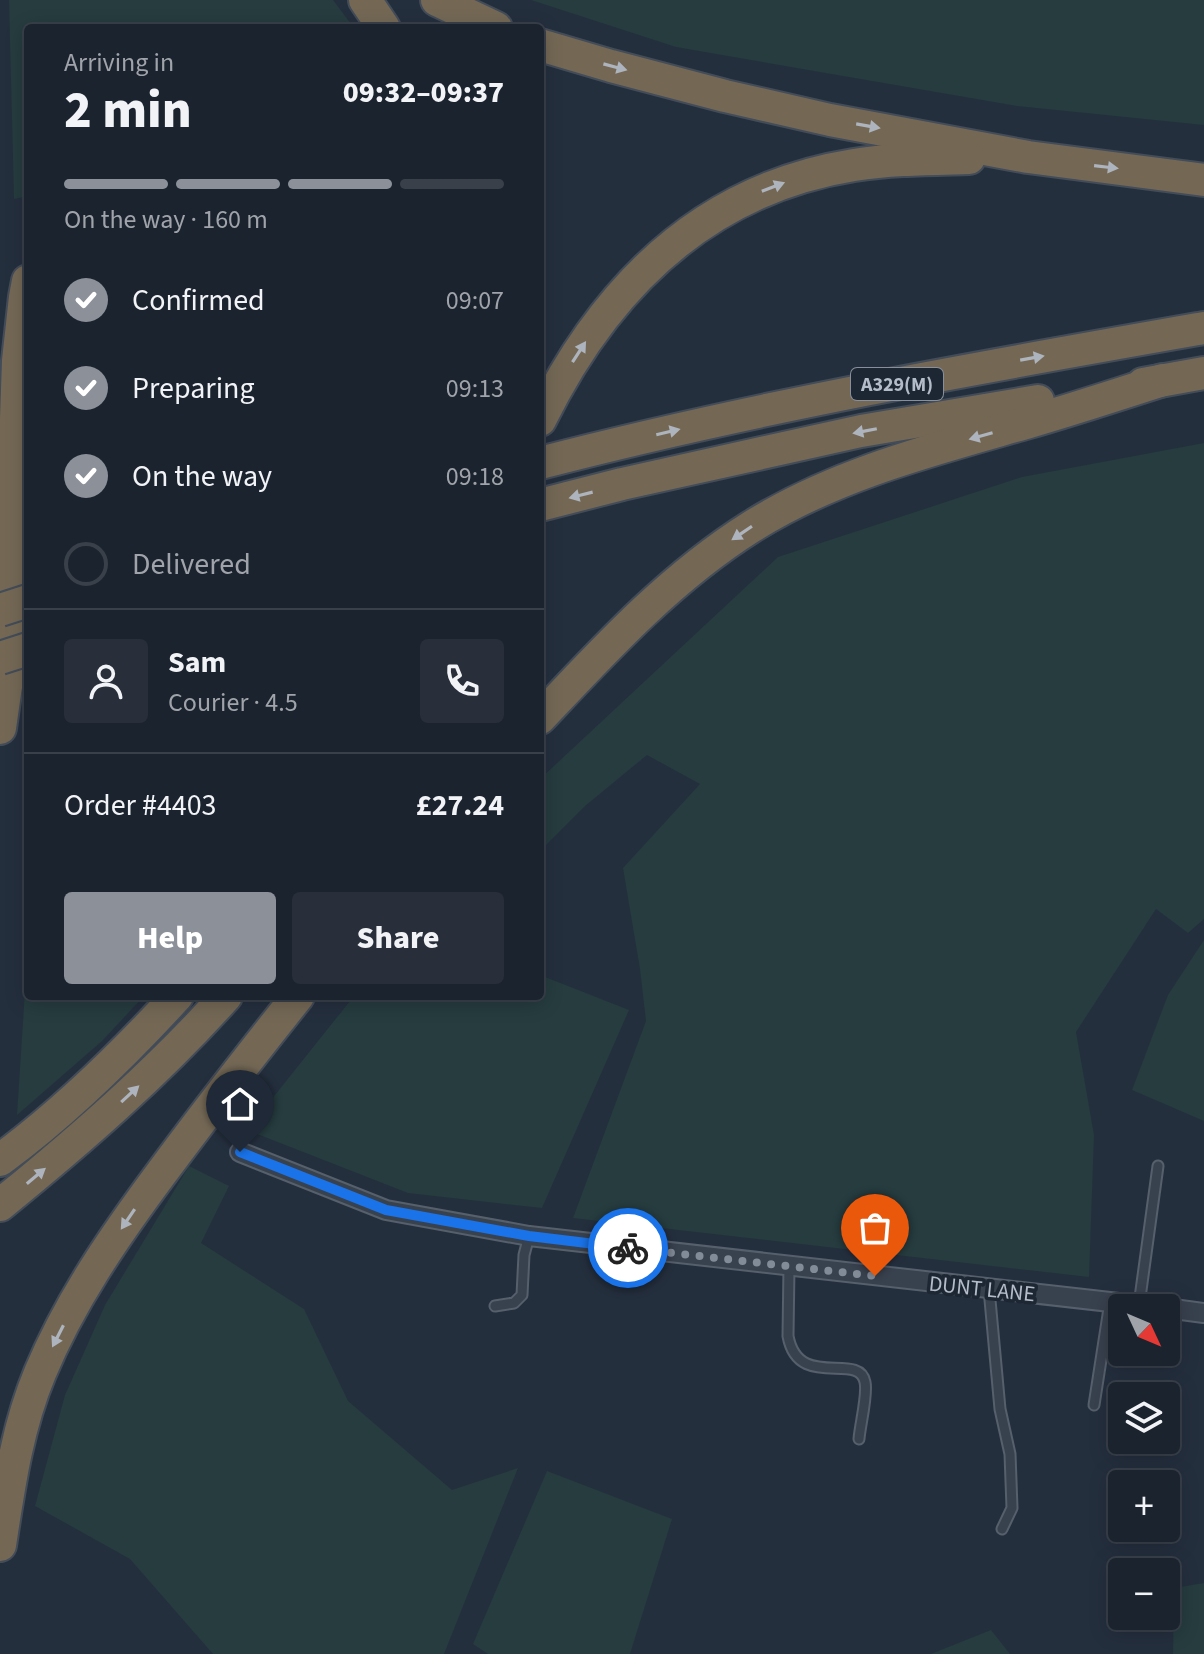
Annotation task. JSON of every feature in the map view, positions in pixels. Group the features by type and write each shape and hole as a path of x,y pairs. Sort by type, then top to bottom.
{"highway":[{"path":"365,0 381,24"},
{"path":"437,0 488,24"},
{"path":"544,46 725,96 830,120 1028,157 1204,180"},
{"path":"544,413 579,350 623,292 646,267 720,211 780,184 812,173 853,165 901,159 1028,157"},
{"path":"0,728 7,679 18,361 24,306"},
{"name":"A329(M)","path":"544,462 983,366 1204,328"},
{"name":"A329(M)","path":"544,504 861,431 1204,373"},
{"path":"544,714 676,582 752,526 800,500 885,465 1163,380"},
{"path":"0,610 24,602"},
{"path":"0,658 24,650"},
{"path":"0,1160 61,1110 138,1038 173,1000"},
{"path":"0,1205 72,1146 163,1064 222,1000"},
{"path":"0,1545 13,1461 23,1423 39,1374 77,1299 136,1208 295,1000"}],"street":[{"name":"DUNT LANE","path":"240,1152 386,1210 529,1236 1108,1302"},
{"name":"DUNT LANE","path":"1180,1310 1204,1313"}],"lane":[{"path":"1141,1294 1158,1166"},
{"path":"495,1306 514,1303 522,1295 524,1255 529,1236"},
{"path":"789,1267 790,1346 805,1365 851,1369 863,1376 865,1387 859,1439"},
{"path":"989,1289 1000,1409 1010,1454 1012,1508 1002,1529"},
{"path":"1094,1405 1108,1315"}],"green space":[{"path":"9,0 333,0 351,24 24,24 24,197 14,199"},
{"path":"531,0 1204,0 1204,125 1017,106 676,47"},
{"path":"1204,443 1204,919 1188,933 1156,909 1076,1032 1094,1135 1089,1277 573,1218 646,1021 623,868 700,784 647,755 585,806 544,847 544,775 778,557 1022,477"},
{"path":"1204,940 1204,1121 1132,1090 1168,995"},
{"path":"544,977 629,1010 542,1208 408,1193 247,1130 351,1000 544,1000"},
{"path":"24,1000 140,1000 102,1041 17,1115"},
{"path":"189,1166 229,1186 201,1243 304,1309 348,1401 452,1490 518,1468 444,1654 213,1654 130,1559 35,1506 65,1395 105,1305"},
{"path":"547,1471 672,1519 630,1654 488,1654 473,1644"},
{"path":"1204,1583 1204,1654 1173,1654 1173,1630 1180,1630 1180,1587"},
{"path":"991,1630 1010,1654 931,1654"}],"way so far":[{"path":"628,1248 875,1276"}],"route":[{"path":"240,1152 386,1210 529,1236 628,1248"}]}
